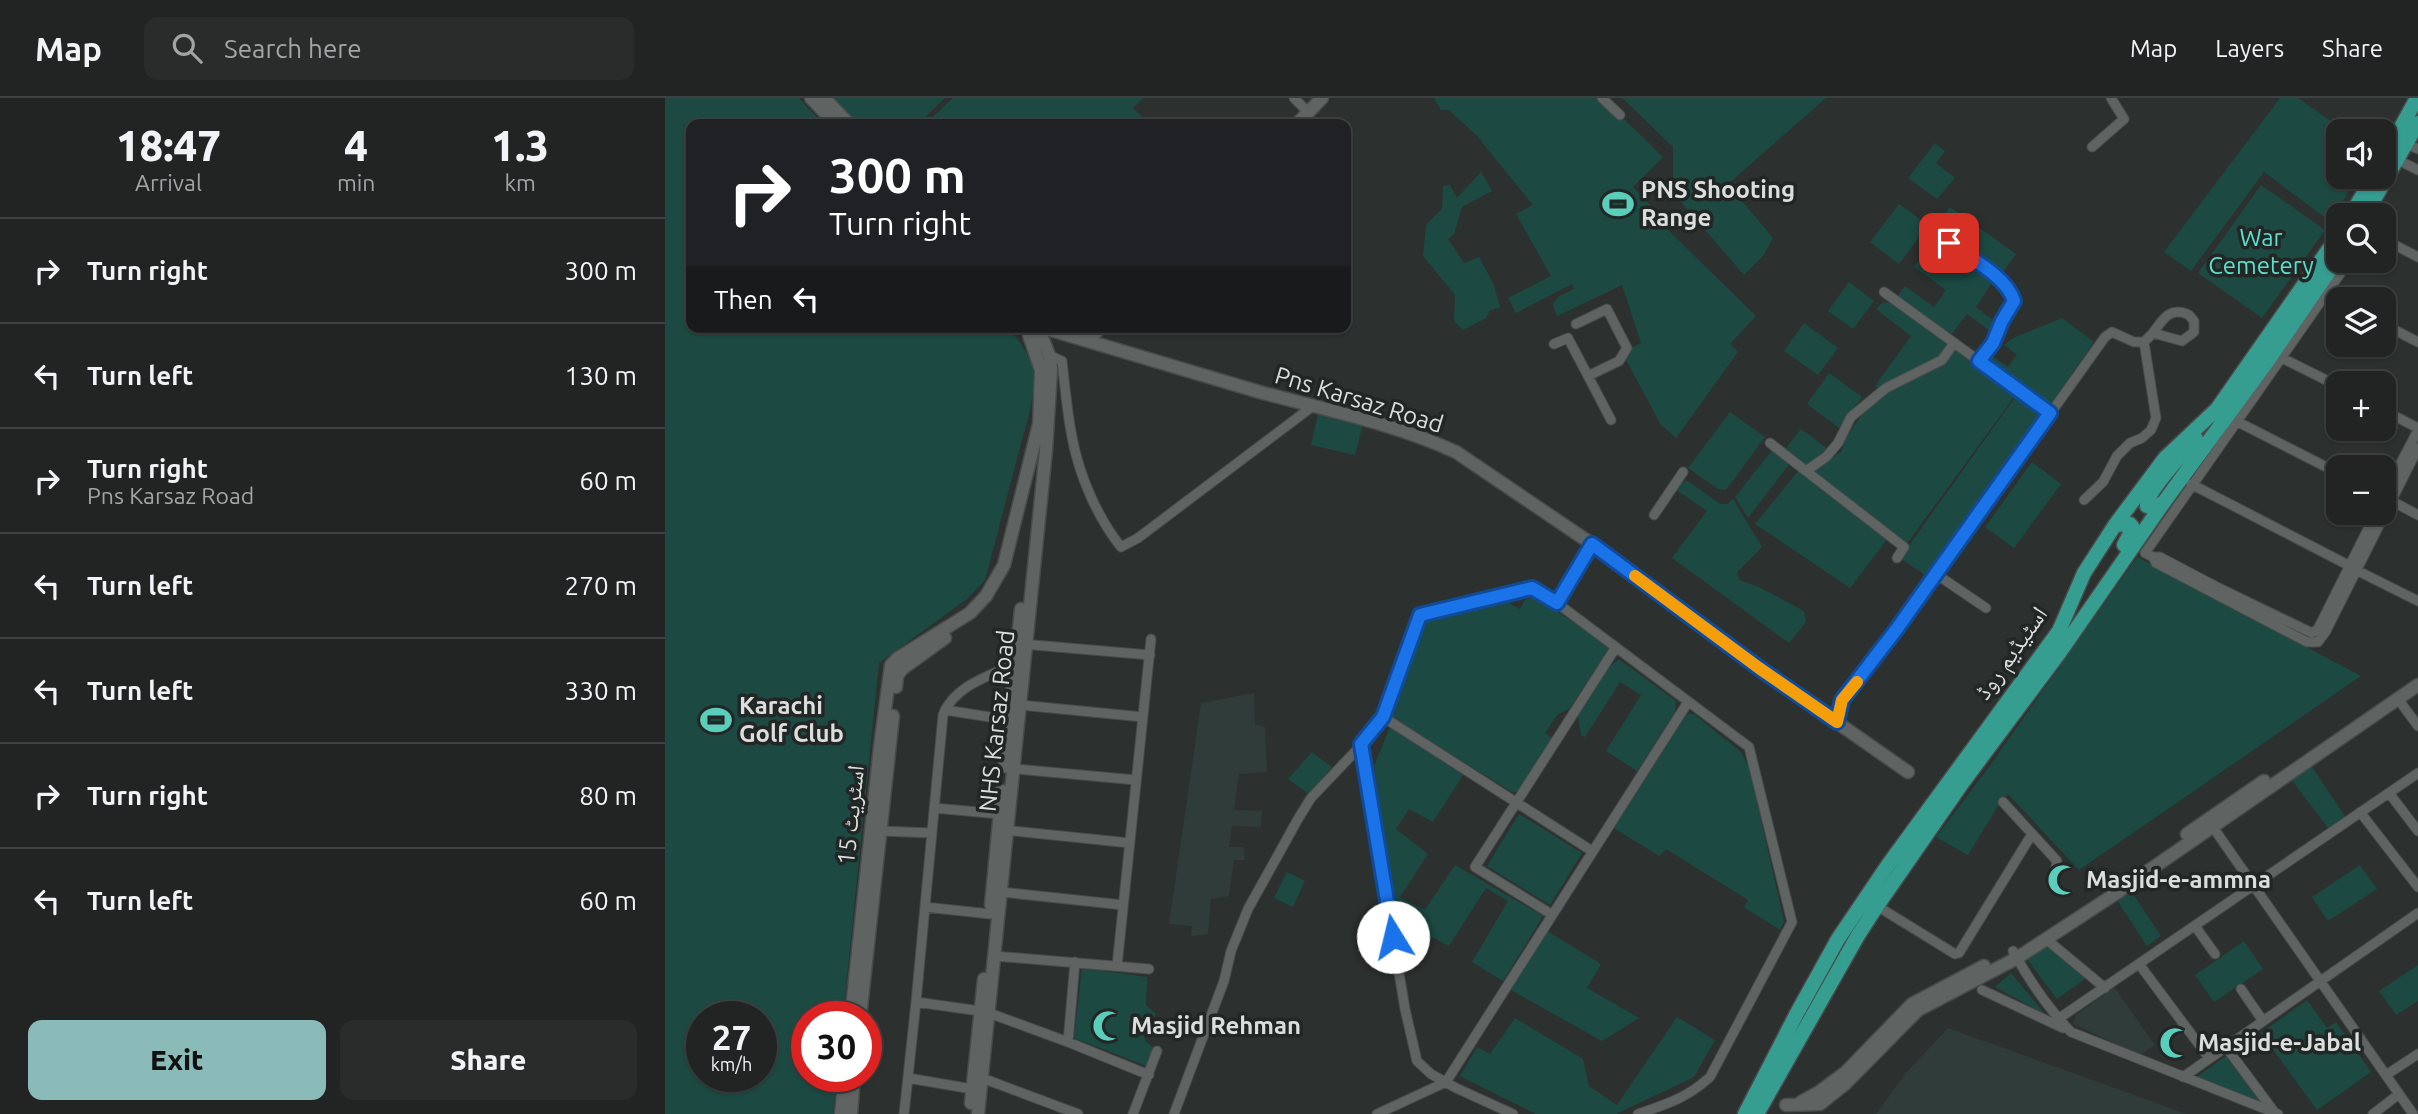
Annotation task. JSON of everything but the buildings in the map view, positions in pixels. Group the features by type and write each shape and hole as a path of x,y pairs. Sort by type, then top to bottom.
{"main road":[{"path":"2396,148 2417,98"},
{"path":"2396,157 2413,147 2418,123"},
{"name":"اسٹیڈیم روڈ","path":"1745,1114 1838,939 1903,843 2059,631 2084,573 2115,525 2165,458 2217,409 2326,253"},
{"name":"اسٹیڈیم روڈ","path":"1758,1114 1877,906 1963,782 2095,601 2143,552 2164,502 2269,359 2328,273"},
{"path":"2164,502 2154,508 2147,506 2147,499 2153,490 2217,409"},
{"path":"2095,601 2109,565 2133,531 2130,524 2115,525"}],"street":[{"path":"811,98 831,119"},
{"path":"824,98 844,119"},
{"path":"1294,98 1308,112"},
{"path":"1302,119 1322,98"},
{"path":"1602,98 1620,115"},
{"path":"2092,147 2124,119 2111,98"},
{"path":"2396,162 2418,170"},
{"path":"1929,229 1989,271 2011,292 2014,301 1993,343 1979,361"},
{"path":"2396,246 2418,257"},
{"path":"2340,273 2143,552 2160,557 2312,633 2318,629 2353,568 2373,525"},
{"path":"1884,292 2050,413"},
{"path":"1576,324 1607,309 1627,348 1619,361 1588,376"},
{"path":"1837,722 1842,700 1937,574 2105,337 2112,332 2134,342 2144,342 2166,315 2173,311 2189,315 2194,321 2194,332 2182,341 2153,333"},
{"path":"2396,331 2418,342"},
{"name":"NHS Karsaz Road","path":"1036,503 1041,370 1037,333"},
{"name":"NHS Karsaz Road","path":"969,1114 988,982 1050,386 1049,355 1038,333"},
{"name":"Pns Karsaz Road","path":"1051,333 1088,341 1387,426 1456,452 1592,544 1759,668 1908,772"},
{"path":"1088,341 1095,333"},
{"path":"1554,344 1568,338 1611,420"},
{"path":"2084,500 2103,482 2117,456 2130,443 2143,438 2151,430 2156,418 2144,342"},
{"path":"1806,471 1826,457 1838,443 1851,417 1886,388 1942,360 1954,343"},
{"path":"1049,355 1062,361 1072,440 1088,490 1111,535 1121,547 1138,538 1313,406"},
{"path":"2282,358 2326,380"},
{"path":"2396,417 2418,429 2396,476"},
{"path":"2236,421 2326,467"},
{"name":"اسٹریٹ 15","path":"853,1001 891,666 898,658 970,613 986,596 1004,565 1039,424"},
{"path":"1770,443 1904,547 1897,558"},
{"path":"2396,483 2418,449"},
{"path":"1654,515 1683,472"},
{"path":"2191,484 2418,601"},
{"path":"2396,503 2418,515"},
{"path":"2353,568 2371,525"},
{"path":"1557,603 1592,544"},
{"path":"862,1001 898,673 989,605 995,597 1004,565"},
{"path":"1937,574 1986,608"},
{"path":"1174,1114 1248,909 1311,798 1383,717 1420,615 1532,588 1557,603 1749,747 1791,922 1710,1077 1681,1100 1638,1114"},
{"path":"1117,966 1151,639"},
{"path":"1022,644 1150,655"},
{"name":"NHS Karsaz Road","path":"1015,712 1015,664 1022,644"},
{"path":"1551,914 1475,867 1616,647"},
{"path":"904,1114 945,710 948,701 963,689 1015,664"},
{"path":"1792,1104 1819,1092 1846,1072 1912,1004 2046,939 2418,676"},
{"path":"2210,823 2418,685"},
{"path":"2398,699 2418,726"},
{"path":"1377,1114 1446,1082 1688,702"},
{"path":"945,710 1143,717"},
{"path":"1383,717 1592,851"},
{"path":"1361,744 1405,1009 1417,1061 1431,1074 1513,1114"},
{"path":"1009,768 1136,779"},
{"name":"NHS Karsaz Road","path":"1003,830 1000,814 1009,768"},
{"path":"2058,1019 2418,773"},
{"path":"2389,793 2418,831"},
{"path":"2003,802 2057,861 2056,867"},
{"path":"934,808 1000,814"},
{"path":"2360,812 2418,887"},
{"path":"2210,823 2413,1114"},
{"path":"1003,830 1130,843"},
{"path":"880,831 932,833"},
{"path":"1877,906 1955,954 1959,953 2032,834"},
{"path":"2015,955 2119,887"},
{"path":"925,907 996,903 1123,905"},
{"name":"NHS Karsaz Road","path":"988,982 994,956 996,903"},
{"path":"2183,1077 2418,913"},
{"path":"2195,926 2215,954"},
{"path":"2046,939 2105,988"},
{"path":"2015,955 2058,1019 2071,1032"},
{"path":"994,956 1149,969"},
{"path":"1068,1042 1075,962"},
{"path":"2139,964 2209,1058"},
{"path":"2241,989 2263,1021"},
{"path":"1982,990 2071,1032 2276,1113"},
{"path":"916,1002 984,1015 1068,1042 1149,1075"},
{"name":"NHS Karsaz Road","path":"978,1114 984,1015"},
{"path":"2225,1047 2276,1113"},
{"path":"1133,1114 1157,1051"},
{"path":"2386,1075 2418,1054"},
{"path":"908,1078 972,1089"},
{"path":"982,1078 1078,1114"},
{"path":"841,1114 843,1092"},
{"path":"851,1114 853,1092"},
{"path":"2373,1114 2399,1094"}],"shaded area":[{"path":"1254,693 1255,724 1265,727 1267,772 1239,774 1234,810 1262,811 1261,827 1232,826 1229,847 1244,847 1245,860 1234,860 1229,896 1211,899 1208,934 1191,936 1192,926 1169,924 1201,703"},
{"path":"2114,987 2155,1045 2140,1055 2073,1024 2076,1015"},
{"path":"1948,1028 2187,1114 1876,1114 1906,1073"}],"green space":[{"name":"Karachi Golf Club","path":"665,98 799,98 818,119 686,119 686,333 1013,333 1029,357 1034,374 1030,410 985,580 967,599 879,663 845,1001 791,1001 791,1092 835,1092 833,1114 665,1114"},
{"path":"830,98 945,98 923,119 849,119"},
{"path":"953,98 1143,98 1133,108 1144,119 930,119"},
{"path":"1434,98 1597,98 1619,120 1623,118 1663,157 1633,187 1666,221 1663,225 1756,316 1730,344 1738,352 1676,438 1661,425 1626,360 1629,349 1641,343 1622,285 1557,316 1553,304 1559,296 1574,289 1572,284 1516,313 1508,298 1551,276 1516,214 1533,205 1477,136 1449,110 1441,110"},
{"path":"1622,98 1826,98 1728,184 1773,238 1763,256 1744,275 1673,193 1673,147"},
{"path":"2280,98 2298,98 2328,119 2326,189 2350,189 2342,203 2326,203 2326,218 2264,172 2191,271 2164,252"},
{"path":"1935,143 1945,151 1936,163 1955,178 1937,199 1908,178"},
{"path":"1481,172 1492,191 1462,207 1454,234 1448,239 1464,263 1479,257 1494,285 1500,308 1490,310 1486,318 1463,330 1454,321 1455,295 1423,256 1426,225 1442,209 1443,186 1450,185 1457,198"},
{"name":"War Cemetery","path":"2261,185 2325,230 2262,318 2198,273"},
{"path":"1899,204 1928,225 1899,264 1870,242"},
{"path":"1950,207 2016,254 2001,275 1935,228"},
{"path":"1932,236 1993,281 1976,307 1994,321 1990,331 1967,314 1951,335 1897,297 1905,286 1934,307 1946,290 1914,267 1927,251 1923,248"},
{"path":"1849,282 1874,301 1853,329 1828,311"},
{"path":"1883,302 1899,308 1949,344 1938,359 1880,390 1875,386 1911,336 1876,309"},
{"path":"2062,318 2094,342 2048,408 1986,362 1992,356 2008,367 2017,355 2004,345 2013,338"},
{"path":"1804,323 1838,348 1818,375 1784,351"},
{"path":"1956,349 2017,393 1906,545 1808,471 1841,452 1847,436 1879,397 1909,377 1941,366"},
{"path":"1829,373 1862,397 1839,428 1807,404"},
{"path":"2016,396 2044,416 1928,577 1900,558"},
{"path":"1730,412 1765,437 1726,490 1718,489 1688,468"},
{"path":"1318,414 1363,424 1355,455 1311,445"},
{"path":"1801,429 1827,448 1806,470 1783,452"},
{"path":"1773,449 1791,462 1748,518 1735,497"},
{"path":"2032,462 2061,484 2014,548 1985,527"},
{"path":"1799,470 1888,538 1850,588 1755,524"},
{"path":"1688,481 1720,504 1727,504 1733,499 1762,547 1737,572 1739,580 1759,587 1804,611 1806,622 1789,643 1672,558 1707,511 1675,489 1680,482"},
{"path":"2137,557 2361,676 2079,870 2008,794 1968,855 1936,837 1986,771"},
{"path":"1534,596 1610,647 1569,709 1558,714 1545,733 1552,738 1517,792 1512,792 1393,718 1391,712 1427,621 1513,597 1510,604 1520,609 1525,600"},
{"path":"1619,659 1676,701 1675,712 1637,771 1606,751 1641,695 1620,682 1585,737 1581,735 1578,716 1607,669"},
{"path":"1687,714 1694,714 1741,752 1749,767 1784,921 1780,930 1744,907 1748,900 1666,849 1659,856 1614,828"},
{"path":"1390,727 1463,775 1433,822 1409,809 1396,829 1428,854 1400,897 1425,910 1455,865 1543,916 1503,981 1472,962 1508,901 1486,888 1449,946 1394,917 1374,766"},
{"path":"1312,752 1332,767 1309,794 1288,779"},
{"path":"2308,761 2348,821 2331,832 2288,775"},
{"path":"1519,814 1582,853 1550,905 1487,866"},
{"path":"2360,865 2377,889 2328,921 2312,897"},
{"path":"1287,872 1305,881 1293,907 1274,898"},
{"path":"2131,891 2161,936 2147,946 2117,900"},
{"path":"1547,931 1601,964 1587,988 1639,1018 1602,1041 1509,989"},
{"path":"2244,941 2263,969 2214,1002 2195,975"},
{"path":"2050,944 2089,976 2057,999 2027,959"},
{"path":"2418,965 2418,1001 2396,1015 2379,991"},
{"path":"1082,968 1147,977 1146,1005 1156,1014 1149,1023 1152,1027 1144,1036 1145,1041 1155,1049 1149,1067 1074,1038"},
{"path":"2011,973 2045,1014 1995,987"},
{"path":"2307,1000 2327,1028 2336,1022 2371,1072 2317,1110 2261,1033"},
{"path":"1677,1017 1715,1040 1694,1077 1616,1114 1536,1114 1460,1076 1477,1047 1490,1054 1515,1018 1583,1059 1589,1086 1617,1105"},
{"path":"2226,1056 2265,1109 2191,1081"}],"slow traffic":[{"path":"1635,576 1837,722 1842,700 1857,682"}],"place":[{"name":"PNS Shooting Range","path":"1618,204"},
{"name":"Karachi Golf Club","path":"716,720"},
{"name":"Masjid-e-ammna","path":"2063,880"},
{"name":"Masjid Rehman","path":"1108,1026"},
{"name":"Masjid-e-Jabal","path":"2175,1043"}],"route":[{"path":"1393,937 1361,744 1383,717 1420,615 1532,588 1557,603 1592,544 1759,668 1837,722 1842,700 1896,630 2050,413 1979,361 1993,343 2014,301 2011,292 1989,271 1949,243"}]}
